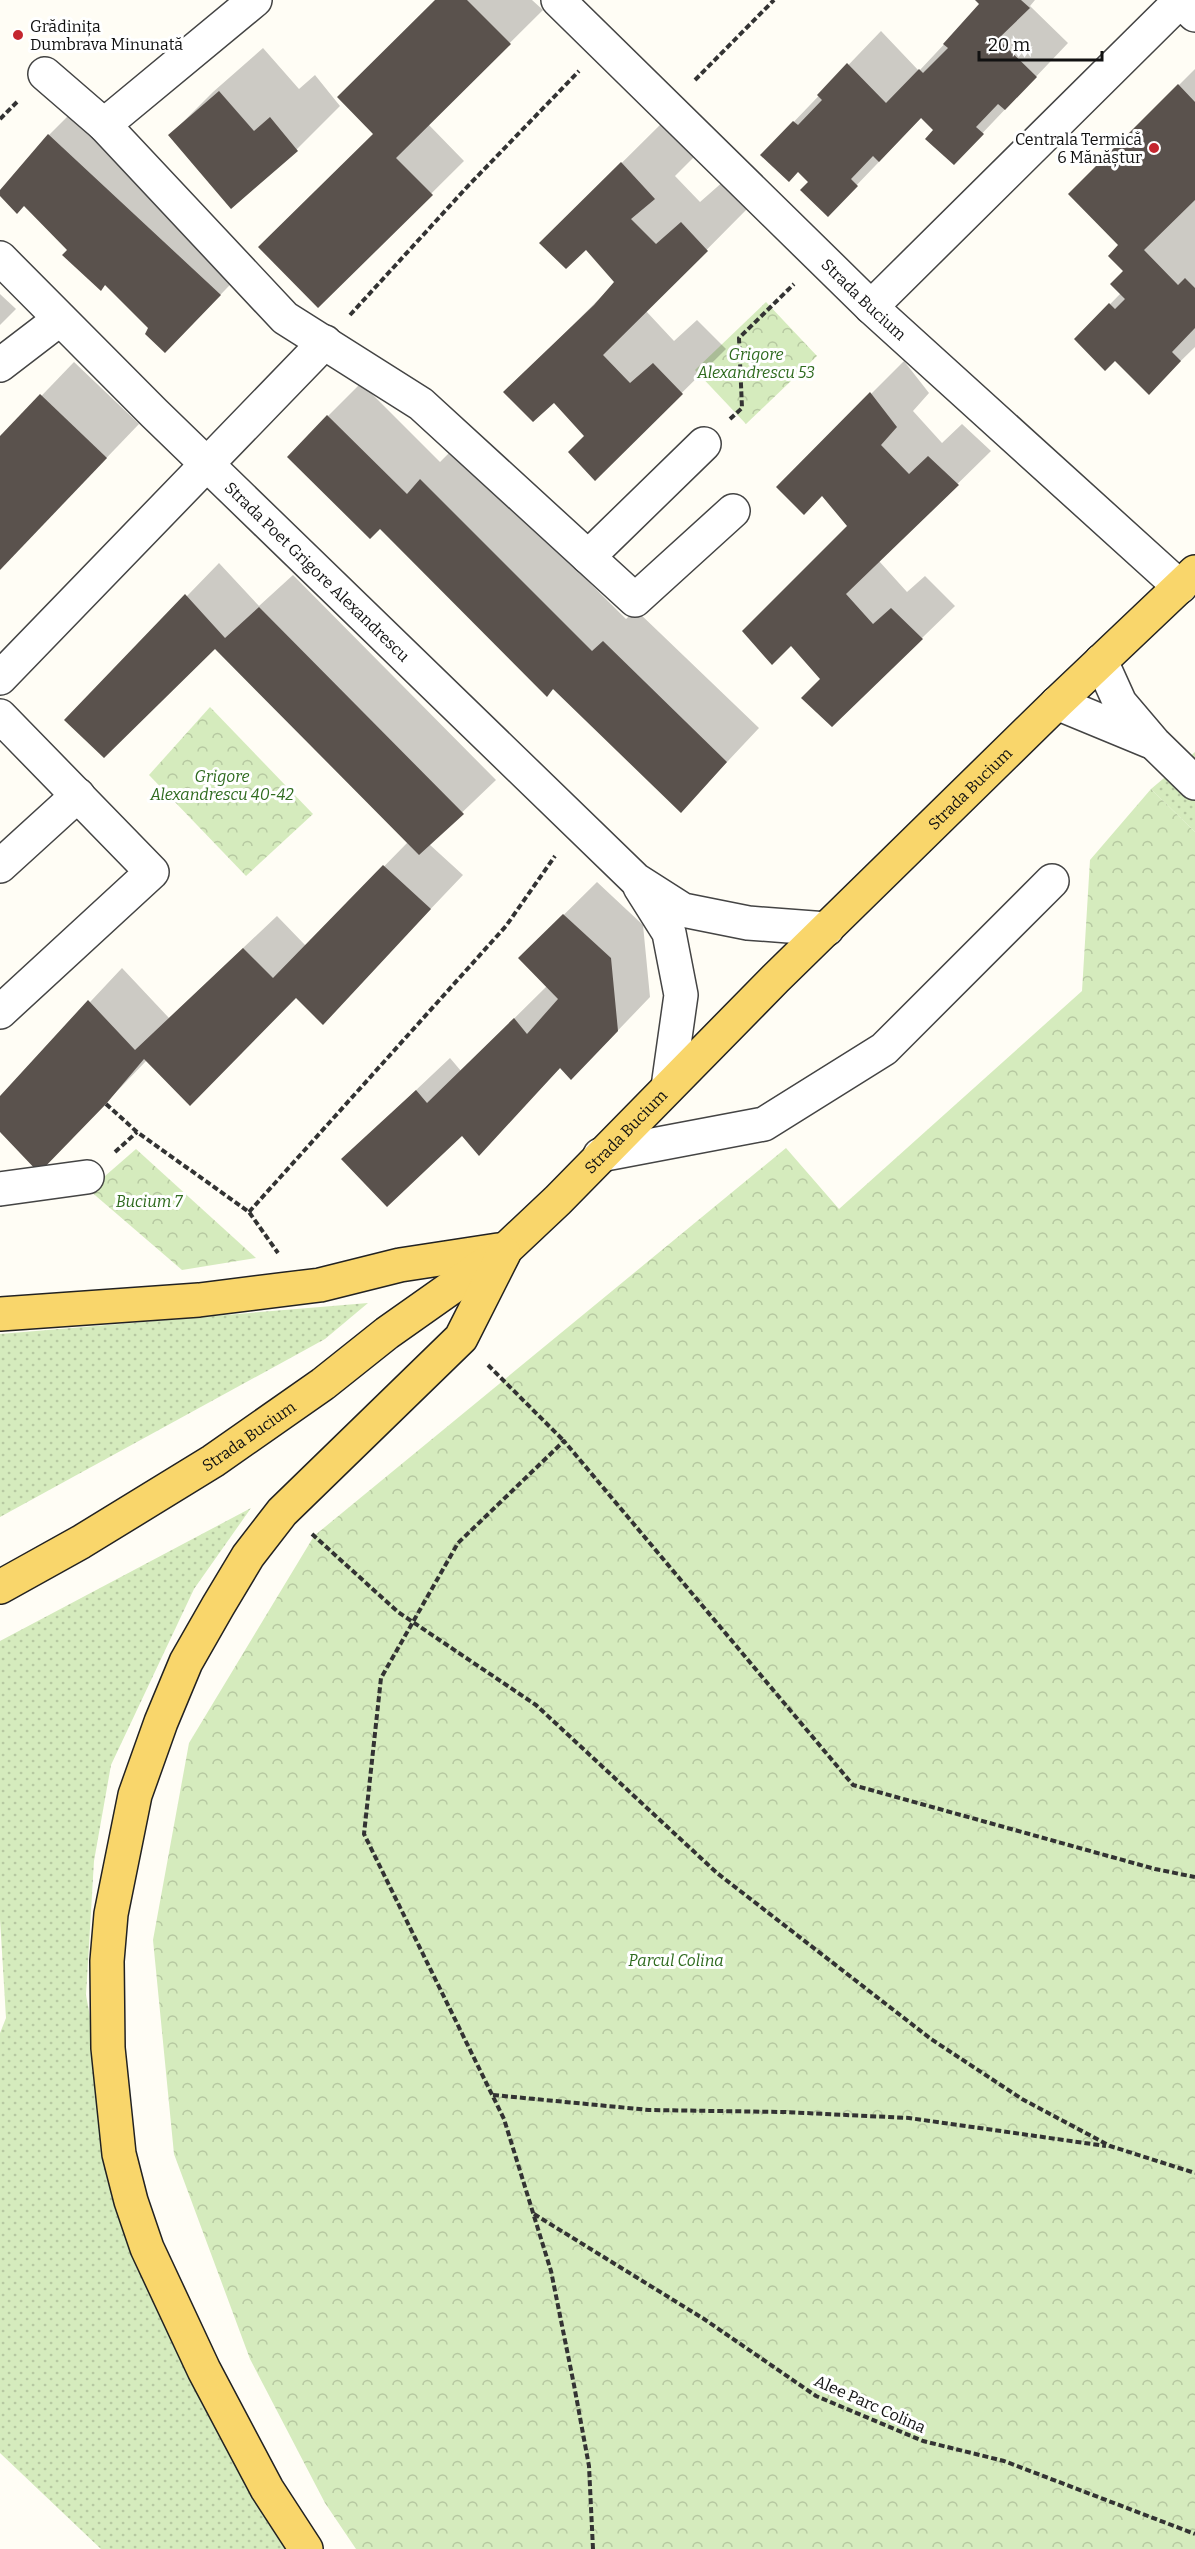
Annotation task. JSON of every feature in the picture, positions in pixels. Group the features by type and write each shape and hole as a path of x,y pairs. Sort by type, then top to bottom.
{"main road":[{"name":"Strada Bucium","path":"0,1587 81,1542 213,1461 314,1391 387,1333 506,1249 558,1200 826,929 1057,703 1188,579"},
{"path":"0,1314 199,1300 320,1285 400,1265 506,1249"},
{"path":"306,2549 267,2489 225,2410 147,2247 131,2201 119,2154 108,2048 107,1960 111,1914 135,1795 160,1722 186,1662 248,1556 282,1512 461,1338 506,1249"}],"street":[{"path":"104,125 255,0"},
{"name":"Strada Bucium","path":"558,0 871,307 1188,579"},
{"path":"871,307 1185,5"},
{"path":"45,74 104,125 285,318 421,404 635,600 733,511"},
{"name":"Strada Poet Grigore Alexandrescu","path":"0,258 208,465 636,880"},
{"path":"0,365 60,319"},
{"path":"0,678 325,342"},
{"path":"588,557 705,444"},
{"path":"1101,661 1120,703 1154,743 1195,783"},
{"path":"1057,703 1154,743"},
{"path":"0,716 152,872 0,1011"},
{"path":"0,866 78,795"},
{"path":"636,880 683,910 748,923 826,929"},
{"path":"636,880 669,933 681,995 668,1087"},
{"path":"600,1155 764,1124 884,1049 1052,881"},
{"path":"0,1189 87,1177"}],"path":[{"path":"667,108 774,0"},
{"path":"325,342 467,187 603,45"},
{"path":"705,444 741,408 739,338 821,258"},
{"path":"249,1212 506,926 559,850"},
{"path":"106,1104 138,1132 249,1212 279,1255"},
{"path":"484,1361 564,1441 853,1785 1143,1866 1195,1877"},
{"path":"564,1441 458,1543 381,1678 364,1834 504,2119 551,2271 589,2466 592,2549"},
{"path":"282,1512 314,1536 411,1622 536,1705 717,1873 931,2038 1022,2099 1110,2146"},
{"path":"493,2095 649,2110 784,2112 909,2118 1110,2146 1195,2173"},
{"name":"Alee Parc Colina","path":"534,2214 704,2319 816,2396 923,2441 1004,2461 1195,2534"}],"green space":[{"name":"Grigore Alexandrescu 53","path":"766,302 817,356 746,424 695,370"},
{"name":"Grigore Alexandrescu 40-42","path":"210,707 313,814 246,876 149,775"},
{"path":"1195,752 1195,832 1151,789"},
{"name":"Parcul Colina","path":"1151,789 1195,832 1195,2549 356,2549 325,2503 250,2359 174,2154 153,1940 189,1743 314,1536 786,1148 839,1209 1082,991 1090,860"},
{"name":"Bucium 7","path":"136,1149 256,1258 182,1270 89,1190"},
{"path":"368,1303 325,1339 0,1517 0,1334"},
{"path":"251,1508 194,1589 111,1765 94,1861 86,1995 117,2163 188,2376 269,2525 285,2549 101,2549 0,2453 0,2033 6,2018 0,1919 0,1641"}],"building":[{"path":"435,0 467,0 511,44 396,158 433,195 318,308 258,247 373,134 337,97"},
{"path":"975,0 1021,0 1030,8 998,39 1037,77 1005,110 998,104 976,127 984,134 954,165 925,139 933,130 921,118 879,162 873,156 851,179 858,186 828,217 800,190 808,182 798,172 789,182 760,155 793,121 798,125 822,100 817,95 847,63 886,103 919,69 923,73 948,48 943,44 979,4"},
{"path":"1178,84 1195,102 1195,200 1144,250 1178,285 1185,278 1195,288 1195,328 1172,352 1181,361 1149,395 1115,361 1105,371 1074,339 1109,303 1115,309 1125,299 1110,284 1123,271 1108,256 1118,245 1068,194"},
{"path":"219,91 254,131 270,117 298,151 231,209 168,135"},
{"path":"48,134 221,295 165,353 145,334 148,328 105,285 101,291 62,255 67,250 24,206 17,214 0,196 0,190"},
{"path":"621,162 655,199 631,219 656,244 681,222 708,251 603,355 630,383 653,363 683,394 595,481 568,452 584,436 554,403 533,422 503,392 594,305 614,282 586,250 566,269 539,243"},
{"path":"870,392 897,427 881,445 909,474 928,456 959,485 846,594 873,624 891,608 923,639 832,727 801,698 820,679 791,646 772,665 742,631 847,526 822,496 804,515 776,487"},
{"path":"40,394 107,458 0,570 0,436"},
{"path":"327,415 407,494 420,479 592,651 603,641 727,762 681,813 553,689 547,697 380,529 370,539 287,457"},
{"path":"185,594 225,638 259,607 464,814 419,855 215,649 104,758 64,720"},
{"path":"383,865 431,909 323,1025 296,998 190,1106 144,1059 106,1104 39,1173 0,1132 0,1096 88,1000 135,1050 243,948 273,978"},
{"path":"563,914 611,958 618,1031 571,1080 560,1068 479,1156 462,1136 387,1207 341,1159 416,1090 427,1103 514,1018 527,1034 558,999 518,958"}],"place":[{"name":"Grădinița Dumbrava Minunată","path":"18,35"},
{"name":"Centrala Termică 6 Mănăștur","path":"1154,148"}]}
